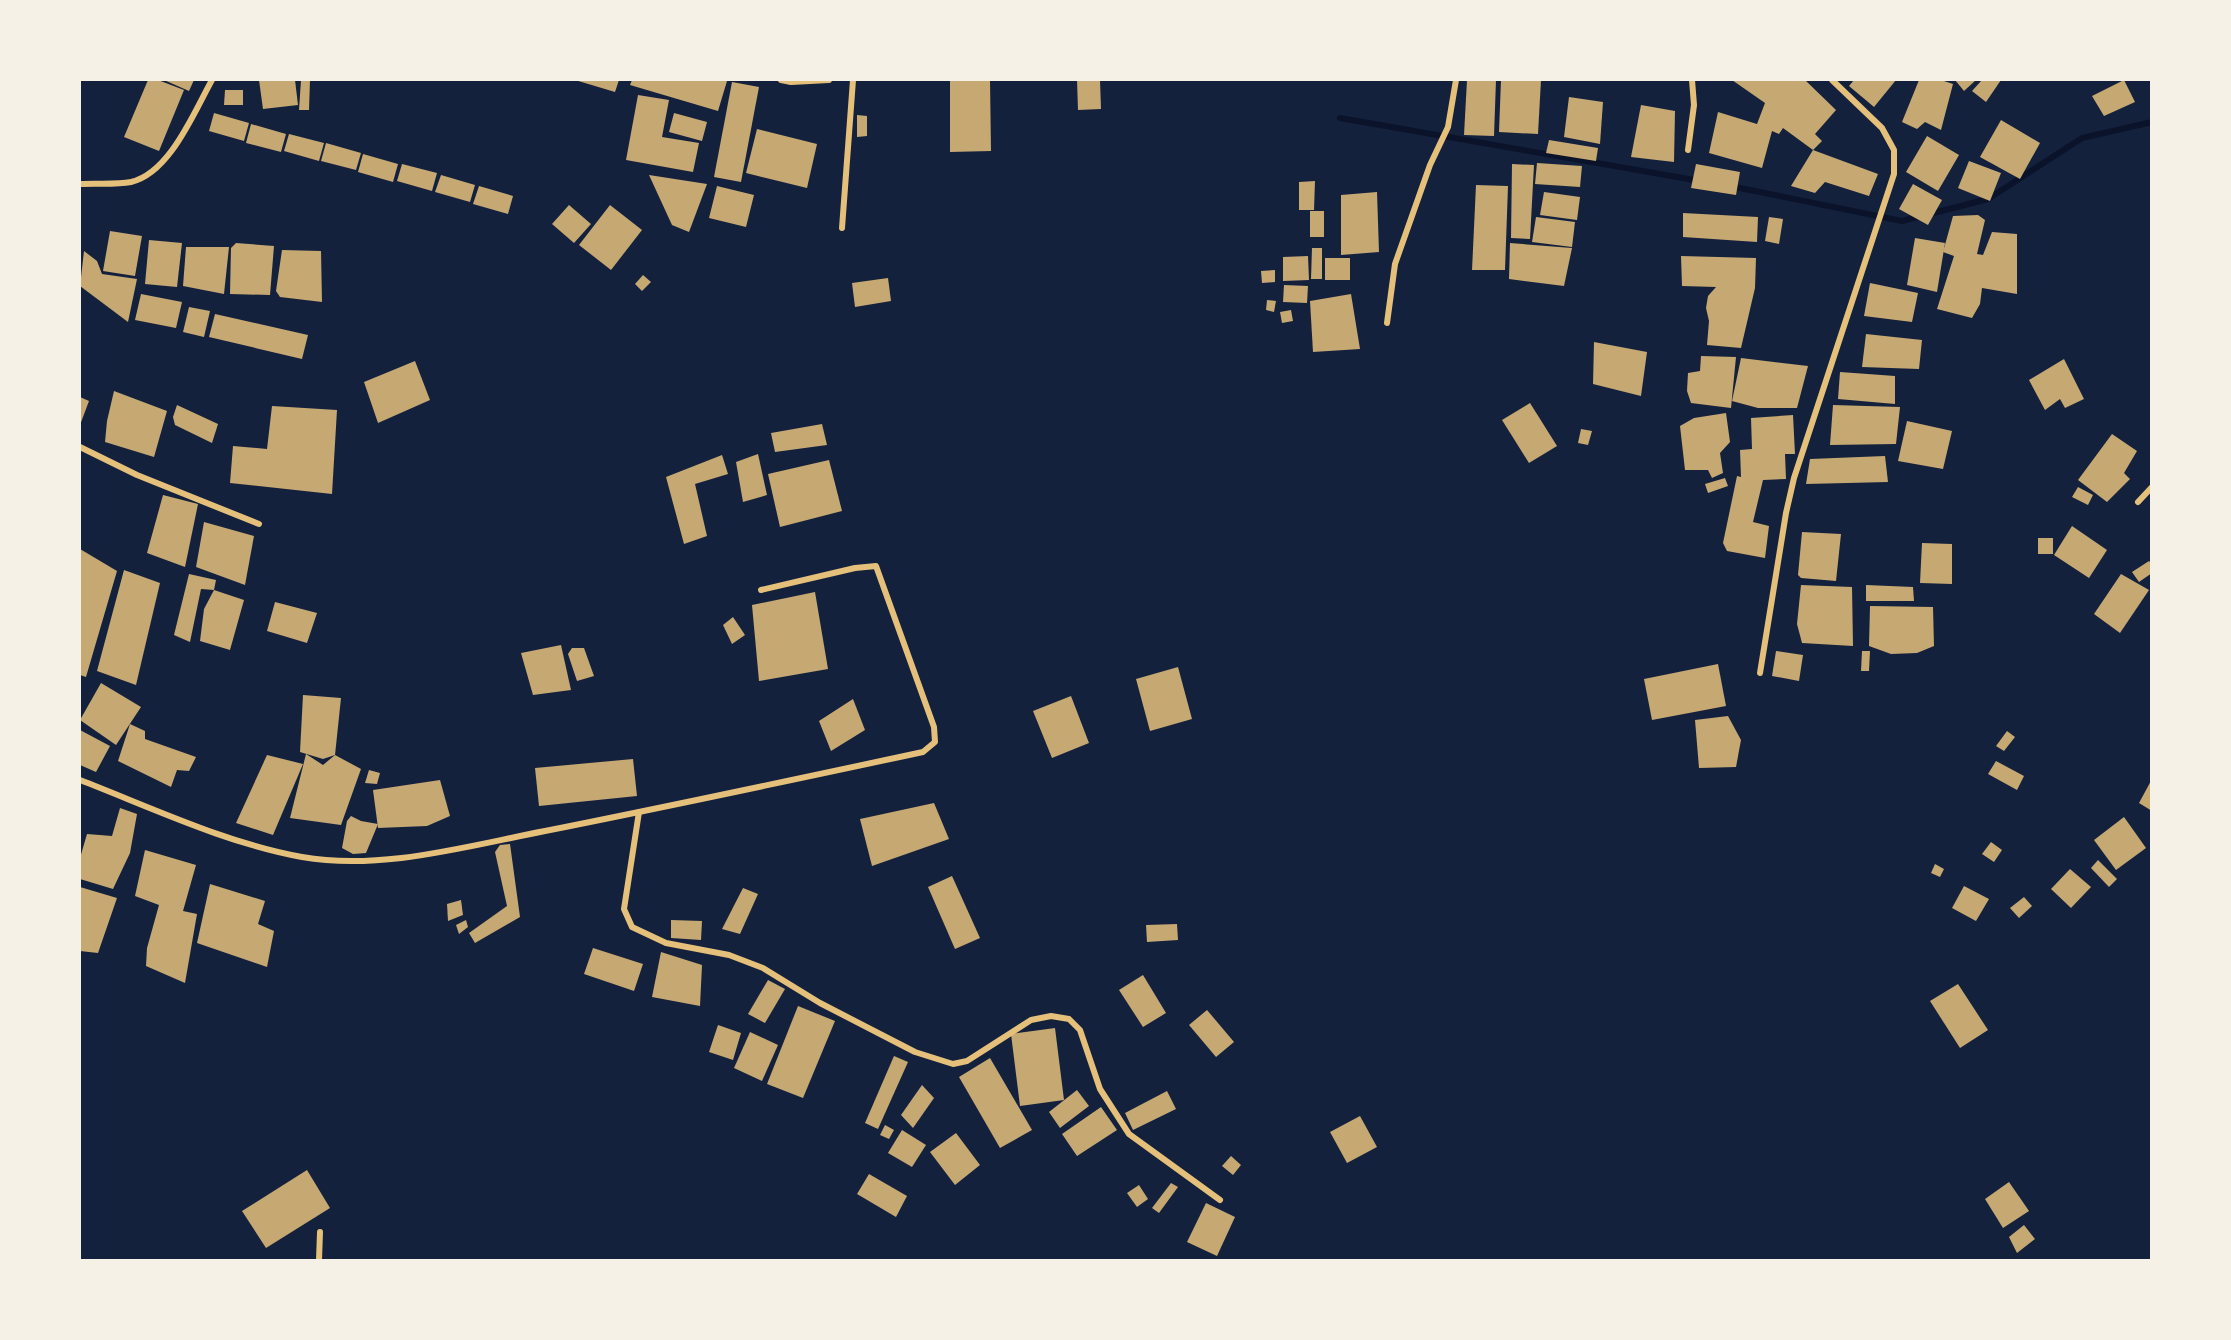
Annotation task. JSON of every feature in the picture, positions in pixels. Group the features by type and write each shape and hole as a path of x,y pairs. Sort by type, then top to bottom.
{"street":[{"path":"80,184 132,182 159,166 177,144 212,80"},
{"path":"781,80 791,82 829,80"},
{"path":"842,228 853,80"},
{"path":"1387,323 1395,264 1430,165 1448,127 1456,80"},
{"path":"1688,150 1694,105 1692,80"},
{"path":"1760,673 1786,513 1794,478 1894,174 1894,150 1882,128 1832,80"},
{"path":"80,447 137,475 259,524"},
{"path":"2138,502 2151,487"},
{"path":"80,780 240,842 303,858 366,863 451,849 639,812 922,752 935,742 934,727 876,566 855,568 761,590"},
{"path":"639,812 624,909 632,927 666,943 729,956 763,968 820,1003 915,1052 953,1064 967,1061 1031,1020 1051,1016 1069,1020 1080,1030 1100,1089 1129,1134 1220,1200"},
{"path":"319,1260 320,1232"}],"building":[{"path":"148,80 158,80 184,90 159,151 124,137"},
{"path":"164,80 194,80 189,91"},
{"path":"259,80 295,80 298,105 263,109"},
{"path":"301,80 310,80 309,110 299,110"},
{"path":"575,80 619,80 615,92"},
{"path":"632,80 727,81 718,111 630,85"},
{"path":"950,80 990,80 991,151 950,152"},
{"path":"1077,80 1100,80 1101,109 1078,110"},
{"path":"1467,80 1496,80 1494,136 1464,135"},
{"path":"1501,80 1541,80 1538,134 1499,132"},
{"path":"1732,80 1805,80 1836,110 1815,134 1822,141 1813,150 1783,128 1779,134 1772,131 1762,168 1709,153 1718,112 1757,124 1765,103"},
{"path":"1854,80 1896,80 1874,107 1849,86"},
{"path":"1919,80 1941,80 1953,84 1941,130 1925,122 1917,129 1902,122"},
{"path":"1955,80 1976,80 1964,91"},
{"path":"1982,80 2001,80 1986,102 1972,91"},
{"path":"2124,80 2135,102 2104,116 2092,96"},
{"path":"732,82 759,87 741,182 714,177"},
{"path":"225,90 243,90 243,105 224,105"},
{"path":"638,95 669,100 662,137 699,143 693,172 626,160"},
{"path":"1569,97 1603,102 1600,144 1564,137"},
{"path":"1641,105 1675,111 1674,162 1631,157"},
{"path":"214,113 249,123 244,141 209,131"},
{"path":"674,113 707,122 702,141 669,132"},
{"path":"857,115 867,116 867,136 857,137"},
{"path":"2001,120 2040,143 2020,179 1980,157"},
{"path":"251,124 286,134 281,152 246,143"},
{"path":"757,129 817,144 807,188 746,173"},
{"path":"289,134 324,143 319,161 284,151"},
{"path":"1927,136 1959,155 1938,191 1906,172"},
{"path":"1549,140 1598,148 1596,161 1546,153"},
{"path":"326,143 361,153 356,170 321,161"},
{"path":"1813,150 1878,174 1869,196 1825,182 1815,193 1791,186"},
{"path":"363,154 398,164 393,182 358,172"},
{"path":"1969,161 2001,173 1990,201 1958,188"},
{"path":"1537,163 1582,166 1580,187 1535,184"},
{"path":"402,164 437,173 432,191 397,181"},
{"path":"1512,164 1534,165 1530,239 1511,238"},
{"path":"1696,164 1740,172 1736,195 1691,188"},
{"path":"441,175 475,185 470,202 435,192"},
{"path":"649,175 707,184 689,232 672,225"},
{"path":"1315,181 1314,210 1299,210 1299,182"},
{"path":"1913,184 1942,200 1928,225 1899,209"},
{"path":"1476,185 1508,186 1505,270 1472,270"},
{"path":"479,186 513,196 508,214 473,204"},
{"path":"717,186 754,195 746,227 709,218"},
{"path":"1377,192 1379,252 1341,255 1341,195"},
{"path":"1544,192 1580,197 1577,220 1540,215"},
{"path":"569,205 591,224 574,243 552,224"},
{"path":"610,205 642,230 611,270 579,245"},
{"path":"1310,211 1324,211 1324,237 1310,237"},
{"path":"1683,213 1758,217 1757,242 1683,237"},
{"path":"1978,215 1985,220 1977,254 1983,255 1992,232 2017,234 2017,294 1982,288 1980,304 1972,318 1937,309 1954,256 1943,252 1953,216"},
{"path":"1536,217 1575,222 1572,247 1532,242"},
{"path":"1769,217 1783,219 1779,244 1765,241"},
{"path":"110,231 142,236 135,276 103,271"},
{"path":"1915,238 1945,243 1937,292 1907,285"},
{"path":"149,240 182,243 177,287 145,284"},
{"path":"236,243 274,246 270,295 230,294 231,248"},
{"path":"1510,243 1572,248 1564,286 1509,279"},
{"path":"186,247 229,247 224,294 183,286"},
{"path":"1312,248 1322,248 1322,279 1311,279"},
{"path":"282,250 321,251 322,302 280,297 276,291"},
{"path":"84,251 97,261 102,274 137,279 128,322 80,286"},
{"path":"1308,256 1309,280 1283,281 1283,257"},
{"path":"1681,256 1756,258 1755,288 1741,348 1707,345 1709,321 1706,308 1708,296 1716,287 1682,286"},
{"path":"1325,258 1350,258 1350,280 1325,280"},
{"path":"1275,270 1275,282 1262,283 1261,271"},
{"path":"643,275 651,282 642,291 635,284"},
{"path":"888,278 891,301 855,307 852,283"},
{"path":"1870,283 1918,293 1912,322 1864,316"},
{"path":"1284,285 1308,286 1307,303 1283,302"},
{"path":"141,294 182,302 176,328 135,320"},
{"path":"1351,294 1360,349 1313,352 1310,301"},
{"path":"1267,300 1276,301 1274,312 1266,310"},
{"path":"189,307 210,311 204,337 183,332"},
{"path":"1291,310 1293,321 1282,323 1280,312"},
{"path":"215,314 308,335 302,359 209,337"},
{"path":"1866,334 1922,340 1919,369 1862,367"},
{"path":"1594,342 1647,352 1641,396 1593,384"},
{"path":"1701,356 1736,357 1731,408 1691,403 1687,391 1688,373 1700,371"},
{"path":"1741,358 1808,366 1797,408 1758,408 1732,401"},
{"path":"2064,359 2084,399 2065,408 2060,399 2045,410 2029,380"},
{"path":"415,361 430,400 378,423 364,382"},
{"path":"1840,372 1895,376 1895,404 1838,399"},
{"path":"114,391 167,411 154,457 105,442"},
{"path":"80,397 89,401 80,425"},
{"path":"1530,403 1557,446 1529,463 1502,420"},
{"path":"177,405 218,424 212,443 175,425 173,417"},
{"path":"1833,405 1900,407 1896,444 1830,445"},
{"path":"272,406 337,410 332,494 230,483 233,446 267,449"},
{"path":"1726,413 1730,442 1720,453 1723,473 1712,478 1708,470 1685,470 1680,426 1694,418"},
{"path":"1793,415 1795,454 1785,454 1786,479 1763,480 1753,522 1769,526 1765,558 1727,551 1723,543 1737,476 1741,477 1740,450 1752,449 1751,418"},
{"path":"1907,421 1952,431 1943,469 1898,461"},
{"path":"822,424 827,445 775,452 771,433"},
{"path":"1581,429 1592,431 1588,445 1578,443"},
{"path":"2112,434 2137,451 2124,473 2130,479 2107,502 2078,480"},
{"path":"758,454 767,495 743,502 736,462"},
{"path":"722,455 728,474 695,484 707,536 684,544 666,477"},
{"path":"1885,456 1888,482 1806,484 1810,459"},
{"path":"829,460 842,511 780,527 768,474"},
{"path":"1725,478 1728,486 1708,493 1705,484"},
{"path":"2078,487 2093,495 2088,505 2072,497"},
{"path":"163,495 198,504 185,567 147,553"},
{"path":"204,522 254,536 245,585 196,567"},
{"path":"2072,526 2107,550 2089,578 2054,555"},
{"path":"1802,532 1841,534 1836,581 1801,578 1798,575"},
{"path":"2038,538 2053,538 2053,554 2038,554"},
{"path":"1922,543 1952,544 1952,584 1920,583"},
{"path":"80,549 117,571 86,677 80,675"},
{"path":"2149,561 2152,564 2152,573 2139,582 2132,572"},
{"path":"124,570 160,583 136,685 97,671"},
{"path":"189,574 216,580 214,590 201,589 190,642 174,635"},
{"path":"2121,574 2149,590 2120,633 2094,614"},
{"path":"1801,585 1852,587 1853,646 1802,643 1797,624"},
{"path":"1866,585 1913,587 1914,601 1866,601"},
{"path":"214,590 244,600 230,650 200,641 204,609"},
{"path":"815,592 828,669 759,681 752,605"},
{"path":"275,602 317,613 307,643 267,631"},
{"path":"1870,606 1933,607 1934,646 1917,653 1891,654 1869,646"},
{"path":"733,617 745,635 732,644 723,625"},
{"path":"561,645 571,690 533,695 521,653"},
{"path":"572,648 584,648 594,676 577,681 568,654"},
{"path":"1776,651 1803,655 1799,681 1772,676"},
{"path":"1862,651 1870,651 1869,671 1861,671"},
{"path":"1718,664 1726,706 1652,720 1644,679"},
{"path":"1178,667 1192,719 1150,731 1136,679"},
{"path":"101,683 141,707 116,745 80,720"},
{"path":"303,695 341,698 335,755 323,759 300,752"},
{"path":"1071,696 1089,743 1052,758 1033,711"},
{"path":"853,699 865,730 831,751 819,721"},
{"path":"1728,716 1741,740 1736,767 1699,768 1695,720"},
{"path":"130,724 145,731 145,739 196,757 189,771 177,770 171,787 118,761"},
{"path":"80,730 110,746 96,772 80,765"},
{"path":"2007,731 2015,737 2004,751 1996,746"},
{"path":"306,754 323,765 335,755 361,769 341,825 290,818"},
{"path":"267,755 303,764 273,835 236,823"},
{"path":"633,759 637,796 539,806 535,768"},
{"path":"1996,761 2024,776 2017,790 1988,774"},
{"path":"369,770 380,773 377,784 365,783"},
{"path":"2152,779 2152,811 2139,803"},
{"path":"440,780 450,816 427,826 378,828 373,790"},
{"path":"934,803 949,839 872,866 860,819"},
{"path":"120,808 137,814 130,853 113,889 80,879 80,858 87,834 112,836"},
{"path":"351,816 361,821 378,824 366,853 353,854 342,848 347,821"},
{"path":"2124,817 2146,848 2116,870 2094,840"},
{"path":"1991,842 2002,850 1994,862 1982,854"},
{"path":"510,844 520,917 475,943 469,933 507,906 495,852 500,845"},
{"path":"145,850 196,865 183,911 197,914 185,983 146,966 147,948 159,905 135,896"},
{"path":"2098,860 2117,879 2109,887 2091,868"},
{"path":"1935,864 1944,869 1940,877 1931,873"},
{"path":"2070,869 2091,887 2071,908 2051,889"},
{"path":"952,876 980,938 955,949 928,887"},
{"path":"210,884 265,901 258,924 274,931 267,967 197,943"},
{"path":"1964,886 1989,899 1976,921 1952,908"},
{"path":"80,887 117,898 98,953 80,951"},
{"path":"743,888 758,894 740,934 722,929"},
{"path":"2024,897 2032,906 2019,918 2010,908"},
{"path":"461,900 463,915 448,921 447,904"},
{"path":"466,920 468,927 459,934 456,925"},
{"path":"671,920 702,921 701,940 671,938"},
{"path":"1177,924 1178,940 1147,942 1146,925"},
{"path":"593,948 643,964 634,991 584,974"},
{"path":"661,952 702,965 700,1006 652,997"},
{"path":"1143,975 1166,1013 1143,1027 1119,990"},
{"path":"768,980 785,989 765,1023 748,1014"},
{"path":"1958,984 1988,1030 1960,1048 1930,1001"},
{"path":"798,1006 835,1021 803,1098 767,1084"},
{"path":"1207,1010 1234,1042 1216,1057 1189,1025"},
{"path":"718,1025 741,1033 733,1060 709,1052"},
{"path":"1055,1028 1064,1100 1020,1106 1011,1034"},
{"path":"750,1032 778,1045 762,1081 734,1068"},
{"path":"894,1056 908,1062 878,1129 865,1123"},
{"path":"990,1058 1032,1130 1000,1148 959,1077"},
{"path":"922,1085 934,1098 913,1128 901,1115"},
{"path":"1077,1090 1089,1106 1060,1128 1049,1112"},
{"path":"1167,1091 1176,1109 1133,1130 1125,1113"},
{"path":"1101,1107 1117,1130 1077,1156 1062,1134"},
{"path":"1360,1116 1377,1147 1347,1163 1330,1132"},
{"path":"885,1125 894,1130 889,1139 880,1135"},
{"path":"902,1130 926,1145 912,1167 888,1153"},
{"path":"956,1133 980,1165 955,1185 930,1152"},
{"path":"1231,1156 1241,1165 1233,1175 1222,1166"},
{"path":"307,1170 330,1208 266,1248 242,1211"},
{"path":"869,1174 907,1196 896,1217 857,1194"},
{"path":"2009,1182 2029,1211 2003,1228 1985,1199"},
{"path":"1171,1183 1178,1187 1159,1213 1152,1208"},
{"path":"1139,1185 1148,1199 1137,1207 1127,1193"},
{"path":"1206,1203 1235,1217 1217,1256 1187,1242"},
{"path":"2024,1225 2035,1239 2017,1253 2009,1237"}],"waterway":[{"path":"1340,118 1700,181"},
{"path":"1730,186 1902,221 1988,199 2082,138 2152,122"}]}
